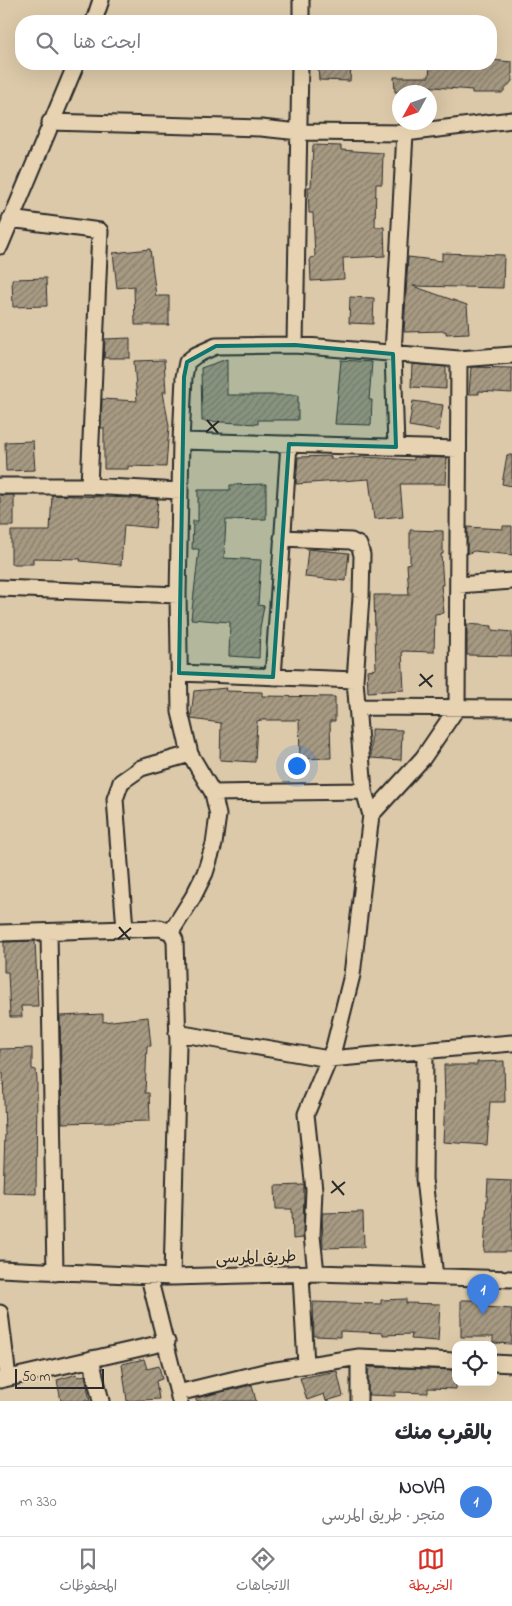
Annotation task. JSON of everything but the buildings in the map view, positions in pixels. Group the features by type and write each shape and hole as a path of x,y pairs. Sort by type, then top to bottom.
{"street":[{"path":"96,15 101,0"},
{"path":"301,0 301,15"},
{"path":"0,246 50,122 73,70"},
{"path":"295,345 300,70"},
{"path":"50,122 261,128 299,132 406,133 512,120"},
{"path":"396,447 394,354 406,133"},
{"path":"10,219 100,231 89,486"},
{"path":"171,932 193,897 205,873 214,844 218,814 213,793 190,754 180,712 178,595 181,441 184,377 187,362 196,355 216,346 295,345 459,359 512,355"},
{"path":"371,815 423,758 457,708 459,359"},
{"path":"181,441 458,449"},
{"path":"273,678 289,444"},
{"path":"0,486 89,486 180,491"},
{"path":"282,538 352,541 359,545 362,555 361,597 355,680 364,791 371,815 352,974 329,1059 306,1114 314,1190 308,1274 306,1365"},
{"path":"458,585 512,582"},
{"path":"0,588 178,595"},
{"path":"179,672 273,678 355,680"},
{"path":"357,707 512,708"},
{"path":"125,929 115,799 122,782 141,768 190,754"},
{"path":"213,793 364,791"},
{"path":"0,933 49,933 160,928 171,932 175,940 177,1033 172,1278"},
{"path":"49,933 55,1273"},
{"path":"177,1033 329,1059 512,1043"},
{"path":"425,1051 424,1179 435,1277"},
{"name":"طريق المرسى","path":"0,1269 172,1278 308,1274 512,1279"},
{"path":"150,1276 179,1397 306,1365 359,1357 452,1361"},
{"path":"0,1313 4,1379 167,1342"},
{"path":"359,1357 359,1401"},
{"path":"91,1359 101,1401"},
{"path":"497,1363 512,1364"}],"highlighted area":[{"path":"295,345 393,354 396,447 289,444 273,677 179,673 184,377 187,362 216,346"}],"place":[{"name":"NOVA","path":"483,1315"}]}
